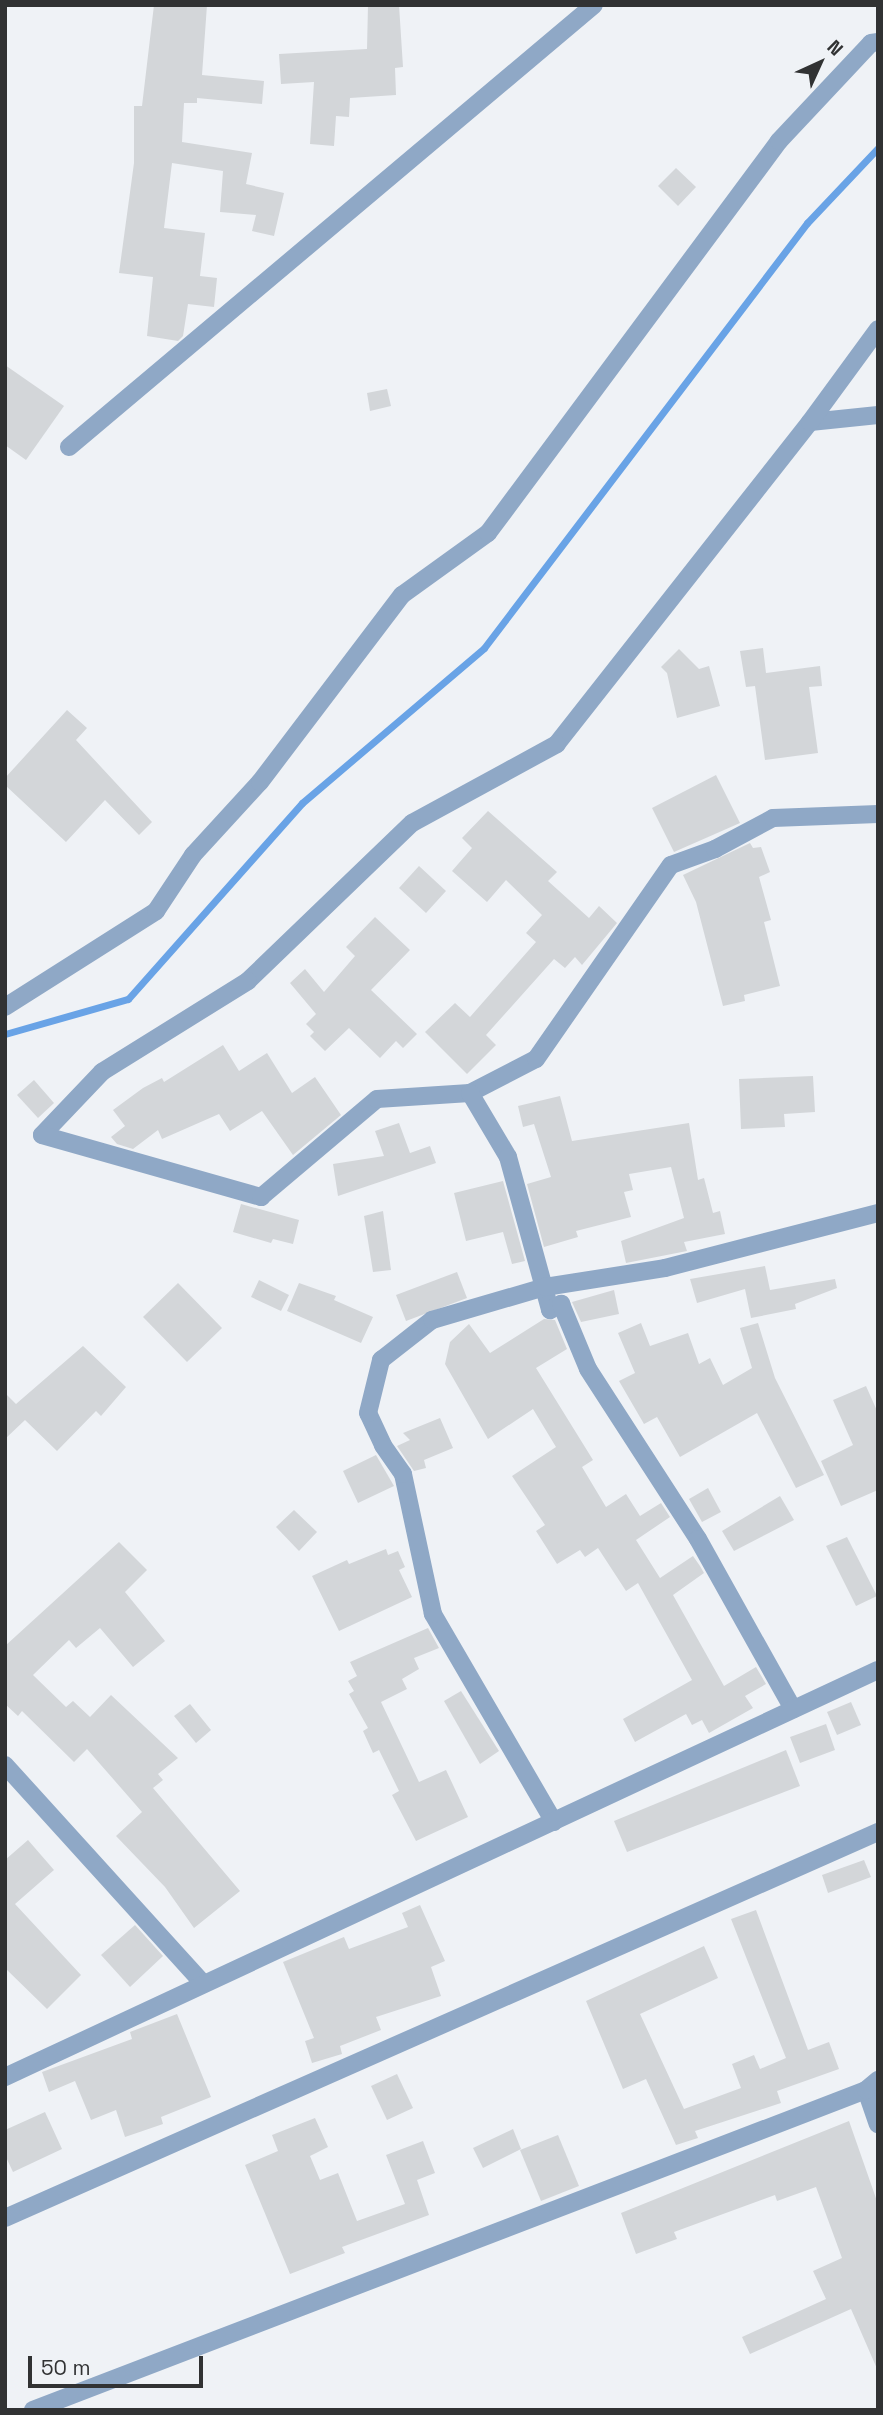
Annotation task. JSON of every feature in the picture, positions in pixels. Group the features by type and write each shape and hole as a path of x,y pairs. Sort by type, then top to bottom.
{"street":[{"path":"69,447 594,5"},
{"path":"5,1007 156,911 193,855 260,782 402,596 488,534 779,141 871,43 878,42"},
{"path":"878,328 810,422 557,744 412,823 248,981 102,1072 43,1135 261,1197 377,1099 470,1093 536,1059 671,864 715,849 773,818 878,814"},
{"path":"810,422 878,415"},
{"path":"470,1093 508,1157 550,1310 561,1304 588,1369 698,1539 793,1709"},
{"path":"554,1822 433,1614 403,1474 383,1445 368,1413 381,1360 432,1320 545,1287 665,1268 878,1213"},
{"path":"5,2077 202,1982 554,1822 878,1670"},
{"path":"5,1765 202,1982"},
{"path":"5,2218 878,1832"},
{"path":"33,2410 872,2085 878,2124"}],"building":[{"path":"154,5 207,5 202,75 264,81 262,104 197,98 197,103 184,103 182,142 252,153 246,184 284,193 274,236 252,231 256,215 220,212 223,171 172,163 164,228 205,233 200,276 217,278 214,307 188,304 183,336 178,341 147,336 153,277 119,273 134,163 134,106 142,106"},
{"path":"368,5 399,5 403,67 395,68 396,95 350,98 349,117 336,116 334,146 310,144 314,82 281,84 279,54 367,49"},
{"path":"676,168 696,187 678,206 658,186"},
{"path":"5,365 64,406 26,460 5,445"},
{"path":"387,389 391,406 370,411 367,393"},
{"path":"763,648 766,673 820,666 822,686 809,687 818,753 765,760 755,686 746,687 740,651"},
{"path":"679,649 699,669 709,666 720,706 677,718 667,673 661,667"},
{"path":"67,710 87,728 76,740 152,822 139,835 105,800 66,842 5,785 5,778"},
{"path":"716,775 740,823 674,852 652,808"},
{"path":"488,811 557,872 548,881 589,918 599,906 617,923 582,965 575,957 565,968 554,959 486,1035 496,1045 467,1074 425,1032 455,1003 470,1017 536,942 526,933 542,915 506,880 487,902 452,871 472,848 462,838"},
{"path":"750,843 753,848 761,847 770,872 759,877 771,920 764,922 780,986 744,995 745,1001 723,1006 696,902 683,875"},
{"path":"419,866 446,891 426,913 399,888"},
{"path":"375,917 410,950 371,990 417,1034 403,1048 396,1041 380,1058 349,1028 325,1051 310,1036 314,1032 306,1024 316,1014 290,983 305,969 324,992 355,956 346,947"},
{"path":"223,1045 239,1071 267,1053 292,1093 315,1077 341,1115 293,1155 262,1111 230,1131 219,1114 162,1139 158,1130 133,1149 117,1144 111,1137 125,1126 113,1110 143,1088 162,1078 164,1082"},
{"path":"813,1076 815,1112 784,1114 785,1127 741,1129 739,1079"},
{"path":"34,1080 54,1103 38,1118 17,1095"},
{"path":"560,1096 572,1141 689,1123 698,1180 704,1178 713,1213 720,1211 725,1234 684,1242 687,1251 626,1263 621,1241 684,1218 671,1167 629,1174 633,1190 624,1192 631,1217 576,1231 578,1237 544,1247 527,1184 551,1177 534,1124 523,1127 518,1106"},
{"path":"399,1123 410,1153 430,1146 436,1163 338,1196 333,1164 384,1156 375,1131"},
{"path":"503,1181 525,1261 512,1264 503,1232 466,1241 454,1193"},
{"path":"241,1204 299,1220 293,1244 273,1239 271,1243 233,1232"},
{"path":"383,1211 391,1270 373,1272 364,1216"},
{"path":"765,1266 770,1290 835,1279 837,1288 795,1304 796,1309 751,1318 745,1289 697,1303 690,1279"},
{"path":"457,1272 467,1298 406,1321 396,1295"},
{"path":"259,1280 289,1295 281,1311 251,1297"},
{"path":"178,1283 222,1328 187,1362 143,1317"},
{"path":"299,1283 336,1296 334,1300 373,1317 361,1343 287,1311"},
{"path":"614,1290 619,1314 581,1322 572,1302"},
{"path":"544,1319 555,1320 567,1349 536,1368 593,1460 582,1467 606,1507 626,1494 640,1516 661,1503 670,1517 636,1540 660,1578 693,1556 700,1566 704,1573 673,1595 724,1686 756,1667 766,1684 745,1696 753,1708 709,1733 702,1720 692,1725 686,1714 635,1742 623,1719 692,1680 638,1583 626,1591 598,1548 585,1557 580,1550 557,1564 536,1531 545,1525 512,1476 556,1447 533,1409 488,1439 445,1364 450,1342 469,1324 490,1353"},
{"path":"641,1323 650,1346 688,1333 699,1364 710,1358 723,1385 752,1368 740,1328 758,1323 775,1378 824,1475 796,1488 757,1413 680,1457 657,1417 644,1424 619,1381 635,1373 618,1333"},
{"path":"83,1346 126,1387 101,1416 96,1411 57,1451 25,1420 5,1439 5,1393 16,1404"},
{"path":"866,1386 878,1413 878,1490 841,1506 821,1461 853,1445 833,1400"},
{"path":"440,1418 453,1448 424,1460 426,1468 414,1471 397,1446 410,1440 403,1433"},
{"path":"376,1455 394,1486 358,1503 343,1471"},
{"path":"708,1488 721,1512 702,1522 689,1499"},
{"path":"780,1496 794,1520 734,1551 722,1531"},
{"path":"294,1510 317,1532 299,1551 276,1527"},
{"path":"847,1537 877,1596 856,1606 826,1546"},
{"path":"119,1542 147,1570 125,1592 165,1641 133,1667 100,1628 76,1648 69,1640 33,1675 66,1707 73,1701 90,1717 111,1695 178,1758 158,1774 163,1780 153,1788 240,1891 194,1928 165,1887 116,1836 142,1812 87,1749 74,1762 22,1711 18,1716 5,1704 5,1646"},
{"path":"386,1549 388,1555 398,1551 405,1567 399,1570 412,1597 339,1631 312,1576 347,1560 349,1564"},
{"path":"428,1628 439,1648 414,1658 419,1669 402,1679 407,1689 381,1702 419,1782 446,1770 468,1817 416,1841 392,1795 399,1791 379,1750 373,1753 363,1731 368,1728 349,1694 354,1691 348,1681 357,1676 350,1662"},
{"path":"461,1691 499,1751 480,1764 444,1701"},
{"path":"851,1702 861,1725 837,1735 827,1712"},
{"path":"190,1704 211,1730 196,1743 174,1716"},
{"path":"826,1724 835,1750 800,1763 790,1737"},
{"path":"786,1750 800,1786 627,1852 614,1821"},
{"path":"28,1840 54,1870 15,1904 81,1975 47,2009 5,1968 5,1860"},
{"path":"864,1860 871,1877 828,1893 822,1875"},
{"path":"420,1905 445,1961 431,1967 441,1996 376,2017 381,2030 340,2046 342,2054 312,2063 305,2041 314,2038 283,1962 344,1937 349,1949 408,1927 402,1913"},
{"path":"756,1910 808,2050 829,2042 839,2069 777,2091 781,2103 695,2131 698,2138 676,2145 646,2079 623,2089 586,2001 704,1946 718,1978 640,2014 684,2109 741,2088 732,2064 754,2055 760,2069 786,2058 731,1919"},
{"path":"135,1925 163,1956 130,1987 101,1955"},
{"path":"177,2014 211,2097 161,2117 163,2124 125,2137 116,2110 91,2120 75,2081 49,2092 42,2072 132,2039 130,2032"},
{"path":"397,2074 413,2108 387,2120 371,2086"},
{"path":"45,2112 62,2149 13,2172 5,2155 5,2130"},
{"path":"315,2118 328,2147 310,2156 320,2180 338,2173 357,2221 405,2204 386,2155 423,2141 435,2173 417,2180 429,2215 342,2247 345,2253 290,2274 245,2165 278,2151 272,2135"},
{"path":"849,2121 878,2204 878,2371 851,2309 750,2354 742,2337 826,2299 813,2271 842,2258 816,2187 777,2201 775,2195 674,2232 677,2239 636,2254 621,2213"},
{"path":"513,2129 521,2149 483,2168 473,2148"},
{"path":"558,2135 579,2186 541,2201 520,2150"}],"waterway":[{"path":"5,1034 128,999 302,803 484,648 807,223 878,148"}]}
